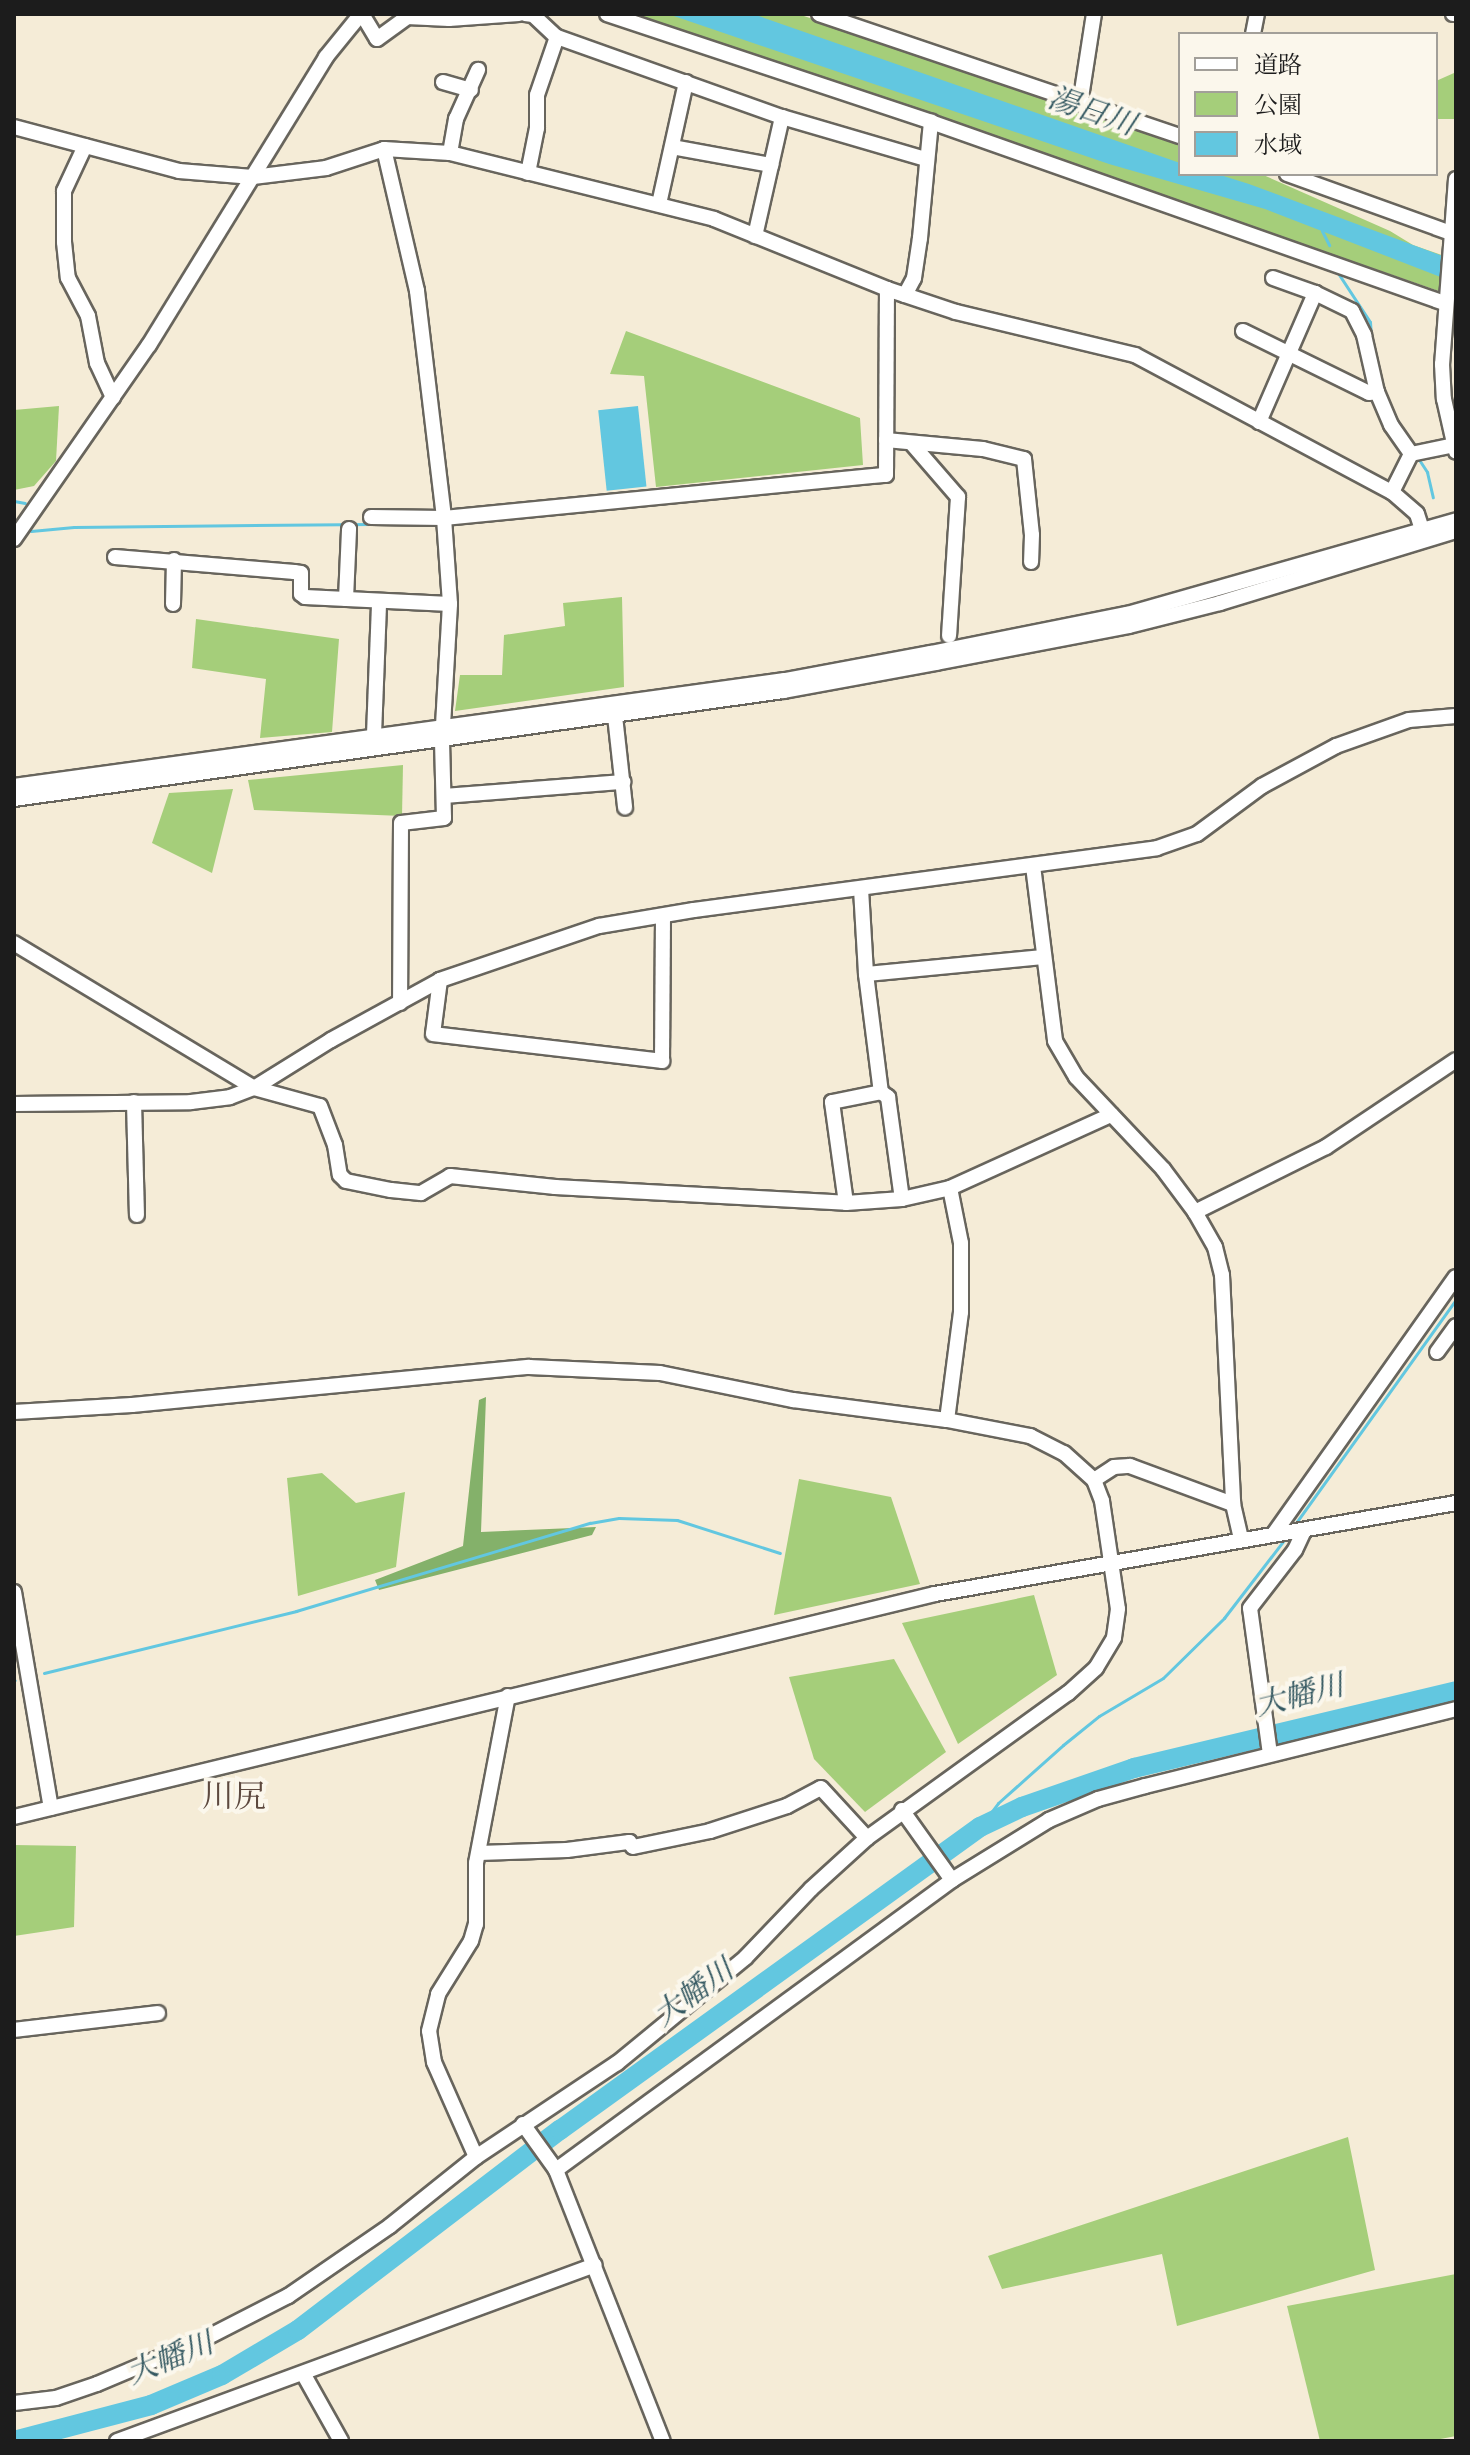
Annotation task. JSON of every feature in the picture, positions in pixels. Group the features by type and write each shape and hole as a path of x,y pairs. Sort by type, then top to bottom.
{"street":[{"path":"14,539 113,397 326,57 361,14 377,39 407,17 449,19 519,14"},
{"path":"525,14 533,15 557,37 782,117 926,159"},
{"path":"607,14 931,122 1445,301"},
{"path":"819,14 1178,135"},
{"path":"1080,104 1094,14"},
{"path":"528,173 537,128 537,95 557,37"},
{"path":"450,153 456,119 478,70"},
{"path":"443,82 471,90"},
{"path":"659,204 686,82"},
{"path":"755,236 782,117"},
{"path":"905,295 914,278 931,122"},
{"path":"14,127 179,171 253,177 326,168 384,149 450,153 714,219 887,289 956,312 1135,355 1392,492 1417,514 1422,529"},
{"path":"85,146 64,191 68,278 88,316 97,363 113,397"},
{"path":"672,147 771,165"},
{"path":"384,149 417,291 444,518 450,604 443,733 444,818 401,823 400,1003"},
{"path":"1292,176 1453,235"},
{"path":"1411,454 1455,448 1444,399 1445,301 1456,179"},
{"path":"1273,278 1352,311 1364,335 1377,392 1391,425 1411,454"},
{"path":"371,517 444,518 886,475 887,289"},
{"path":"1259,422 1315,293"},
{"path":"1243,331 1369,393 1377,392"},
{"path":"886,440 913,445 983,449 1024,459 1032,535 1031,562"},
{"path":"913,445 958,497 949,636"},
{"path":"1392,492 1411,454"},
{"path":"14,799 785,680 946,650 1127,614 1456,520"},
{"path":"346,599 349,529"},
{"path":"14,786 374,735 443,733 615,716 783,691 1129,626 1220,603 1456,531"},
{"path":"115,557 301,573 301,594 305,597 450,604"},
{"path":"173,604 174,560"},
{"path":"374,735 379,602"},
{"path":"615,716 625,807"},
{"path":"14,1104 191,1102 230,1097 254,1088 331,1040 440,980 599,926 1157,848 1197,834 1262,786 1336,746 1409,720 1456,716"},
{"path":"444,796 623,782"},
{"path":"1033,866 1041,957 1055,1041 1076,1077 1163,1169 1195,1212 1215,1247 1222,1275 1233,1504 1241,1540"},
{"path":"861,889 866,974 881,1092"},
{"path":"440,980 433,1034 662,1061 663,916"},
{"path":"14,943 254,1088 320,1106 335,1145 340,1175 346,1181 391,1190 421,1193 450,1176 555,1187 846,1203 902,1199 950,1188 1111,1115"},
{"path":"866,974 1041,957"},
{"path":"1195,1212 1326,1147 1456,1060"},
{"path":"846,1203 832,1102 881,1092 888,1097 902,1199"},
{"path":"134,1102 137,1215"},
{"path":"947,1420 961,1312 961,1243 950,1188"},
{"path":"1277,1534 1456,1277"},
{"path":"1437,1352 1456,1326"},
{"path":"14,1412 132,1405 529,1367 660,1373 793,1400 947,1420 1030,1436 1064,1453 1094,1480 1102,1501 1118,1609 1114,1638 1096,1668 1068,1693 867,1838 703,1994 617,2063 526,2129 476,2157 390,2226 288,2296 206,2338 97,2384 56,2398 14,2403"},
{"path":"1094,1480 1114,1467 1130,1466 1233,1504"},
{"path":"14,1817 935,1594 1456,1503"},
{"path":"1270,1754 1250,1608 1295,1550 1301,1531"},
{"path":"14,1592 51,1808"},
{"path":"14,1691 31,1686"},
{"path":"476,2157 434,2062 429,2031 438,1994 471,1941 476,1924 476,1863 508,1696"},
{"path":"556,2170 952,1880 1049,1820 1098,1799 1456,1709"},
{"path":"479,1853 567,1850 629,1842 633,1847 710,1831 787,1806 821,1788 867,1838"},
{"path":"902,1810 952,1880"},
{"path":"14,2030 158,2013"},
{"path":"526,2129 556,2170 663,2441"},
{"path":"117,2441 304,2375 595,2265"},
{"path":"304,2375 341,2441"}],"green space":[{"path":"613,14 798,14 1178,142 1178,176 1266,176 1390,231 1413,245 1456,260 1456,297 1143,189"},
{"path":"1454,73 1454,119 1438,119 1438,80"},
{"path":"626,331 860,418 863,465 656,487 644,376 610,374"},
{"path":"59,406 56,461 34,486 14,490 14,410"},
{"path":"622,597 624,687 455,711 460,675 502,675 504,635 565,626 563,603"},
{"path":"196,619 339,639 332,732 260,738 266,679 192,668"},
{"path":"403,765 402,816 254,810 248,780"},
{"path":"233,789 212,873 152,843 169,793"},
{"path":"486,1397 481,1532 596,1527 592,1535 379,1590 375,1580 463,1546 479,1400"},
{"path":"322,1473 356,1503 405,1492 396,1567 298,1596 287,1478"},
{"path":"799,1479 891,1497 920,1584 774,1615"},
{"path":"1034,1595 1057,1675 958,1744 902,1623"},
{"path":"894,1659 946,1752 865,1812 814,1759 789,1677"},
{"path":"14,1845 76,1846 74,1927 14,1936"},
{"path":"1348,2137 1375,2270 1177,2326 1162,2254 1002,2289 988,2256"},
{"path":"1456,2274 1456,2436 1430,2441 1320,2441 1287,2306"}],"water":[{"path":"668,14 753,14 1178,162 1178,176 1223,176 1456,261 1456,283 1265,209 1109,164"},
{"path":"638,406 646,487 607,491 598,410"}],"waterway":[{"path":"1322,231 1329,245"},
{"path":"1336,270 1370,322 1371,336"},
{"path":"1418,458 1427,472 1433,497"},
{"path":"14,501 25,503"},
{"path":"31,531 74,527 372,524"},
{"path":"1293,1527 1456,1299"},
{"path":"44,1673 296,1611 590,1523 619,1518 677,1520 780,1553"},
{"path":"980,1827 998,1803 1063,1745 1099,1716 1163,1678 1224,1618 1284,1540"},
{"name":"大幡川","path":"14,2441 151,2405 222,2375 298,2330 560,2130 980,1827 1022,1807 1134,1768 1456,1691"}],"district":[{"name":"川尻","path":"234,1799"}],"water label":[{"name":"湯日川","path":"1091,114"}]}
